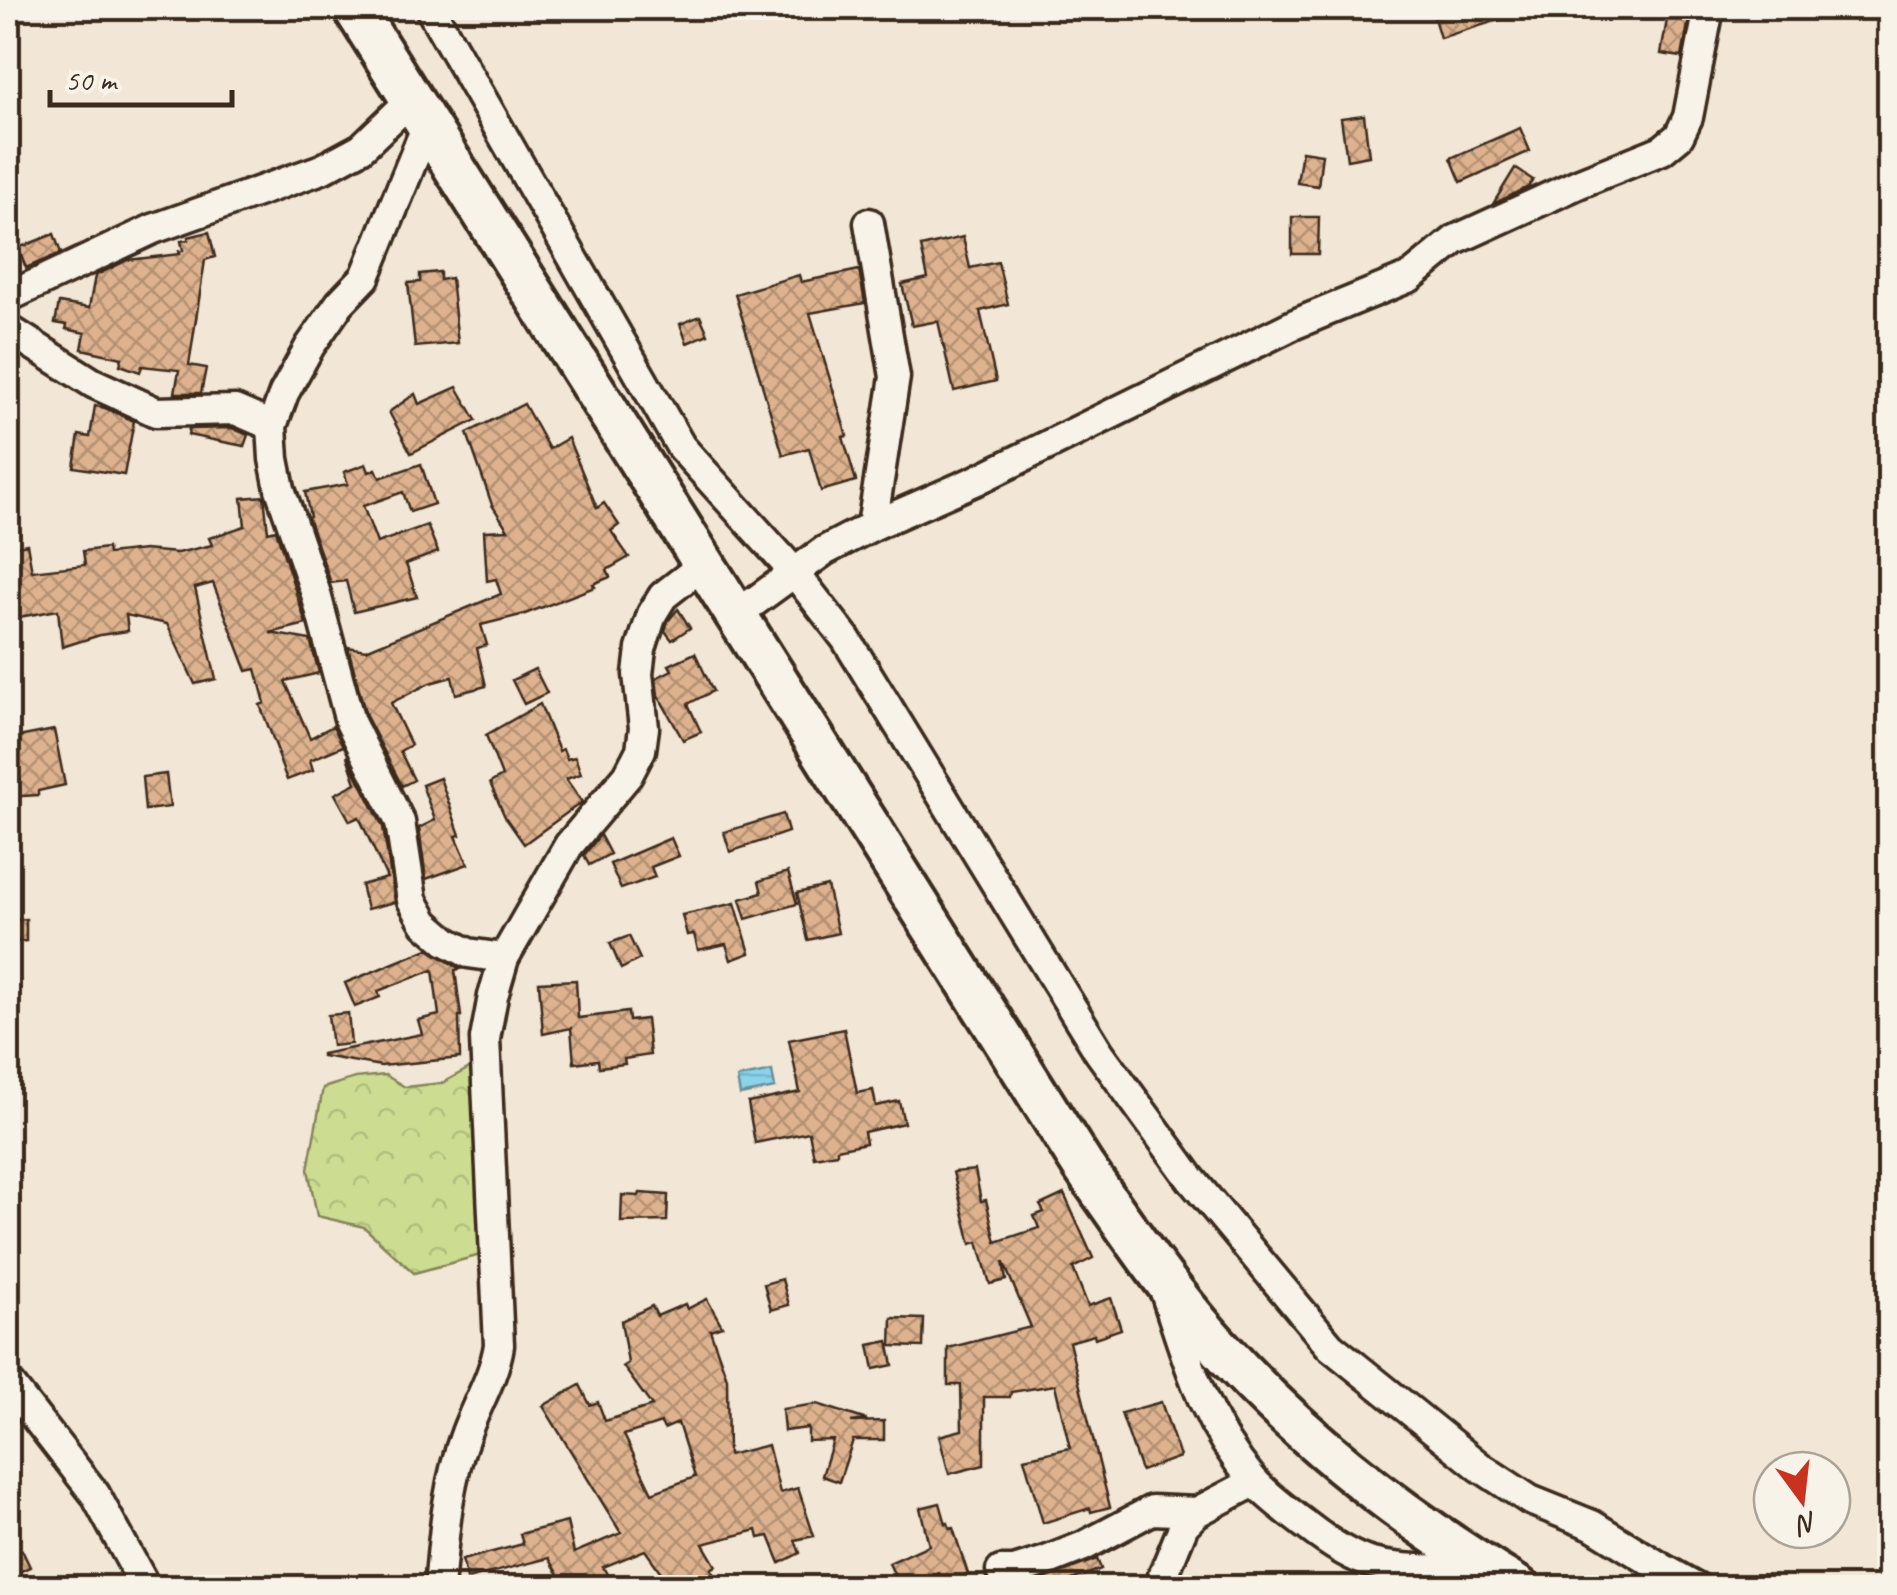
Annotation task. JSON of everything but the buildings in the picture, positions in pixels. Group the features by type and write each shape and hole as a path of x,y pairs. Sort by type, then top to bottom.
{"main road":[{"path":"354,8 1083,1166 1160,1275 1211,1338 1326,1452 1391,1504 1503,1578"}],"street":[{"path":"430,8 681,447 794,572 846,639 1099,1052 1190,1180 1330,1346 1480,1467 1530,1500 1592,1525 1698,1588"},
{"path":"736,614 824,551 872,526 977,480 1295,324 1410,278 1455,240 1662,150 1679,136 1688,116 1709,8"},
{"path":"8,297 153,230 322,170 419,112"},
{"path":"419,112 386,229 366,276 340,303 284,392 272,426 274,459 350,722 400,822 412,900 425,923 446,942 468,953 504,958"},
{"path":"870,223 894,377 872,526"},
{"path":"8,329 93,383 156,412 235,410 272,426"},
{"path":"439,1588 454,1470 466,1432 491,1378 499,1345 486,1038 492,996 504,958 569,845 628,775 642,750 638,674 652,614 663,596 704,564"},
{"path":"1160,1275 1196,1387 1211,1420 1254,1482 1320,1536 1366,1562 1503,1578"},
{"path":"8,1382 95,1494 146,1588"},
{"path":"1158,1588 1184,1526 1198,1512 1254,1482"},
{"path":"1001,1571 1046,1561 1084,1546 1152,1510 1198,1512"}],"green space":[{"path":"482,1061 488,1253 414,1273 364,1227 317,1216 308,1169 323,1088 355,1078 385,1075 405,1087 442,1083"}],"water":[{"path":"772,1071 775,1088 740,1095 737,1078"}]}
